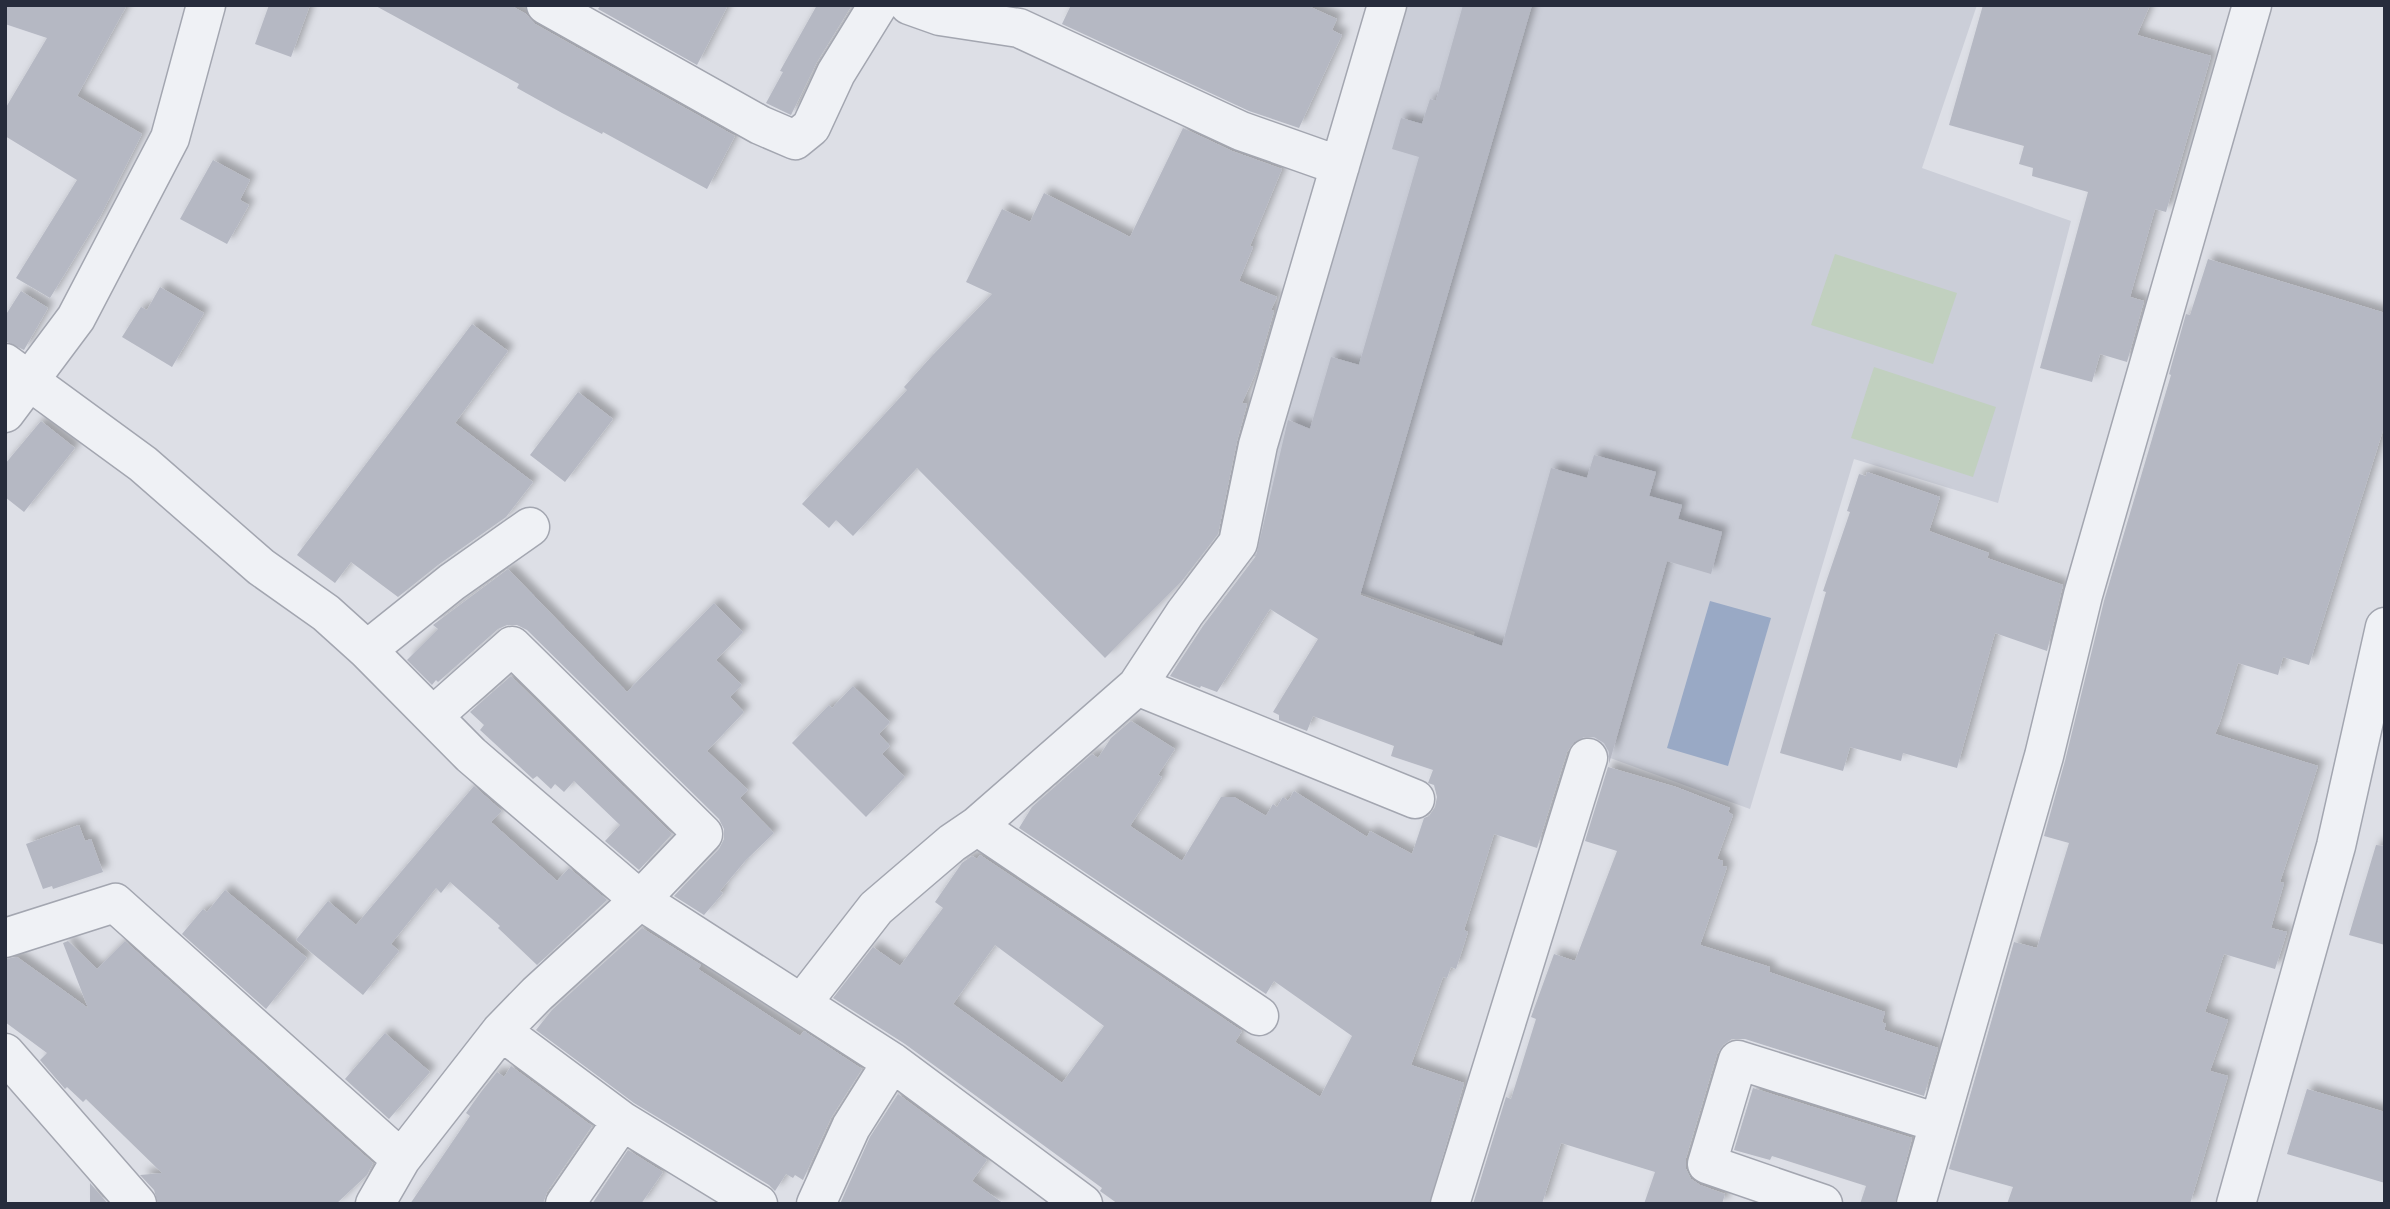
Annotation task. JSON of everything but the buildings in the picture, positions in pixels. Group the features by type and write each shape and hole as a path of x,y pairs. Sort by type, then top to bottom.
{"street":[{"path":"5,413 18,372 76,318 170,138 206,5"},
{"path":"562,9 760,125 795,140 811,127 836,73 878,5"},
{"path":"909,5 940,16 1025,17 1241,131 1340,166"},
{"path":"1916,1204 2044,757 2083,595 2252,5"},
{"path":"802,1003 876,908 953,843 977,827 1137,686 1185,613 1238,542 1258,445 1340,166 1376,9"},
{"path":"18,372 143,464 261,567 327,613 471,755 640,900 892,1062 1083,1204"},
{"path":"367,650 452,582 530,527"},
{"path":"2236,1204 2336,846 2385,627"},
{"path":"375,1204 401,1160 501,1031 537,994 640,900 703,834 512,646 433,716"},
{"path":"1137,686 1415,799"},
{"path":"1450,1204 1588,758"},
{"path":"977,827 1259,1016"},
{"path":"5,938 115,903 401,1160"},
{"path":"501,1031 622,1121 742,1200"},
{"path":"5,1053 137,1204"},
{"path":"1823,1204 1707,1164 1738,1060 1938,1123"},
{"path":"816,1204 851,1127 892,1062"},
{"path":"565,1204 622,1121"}],"shaded area":[{"path":"1396,5 1977,5 1922,168 2071,221 1998,503 1854,459 1750,809 1454,701 1475,632 1245,553"}],"green space":[{"path":"1835,254 1957,293 1933,364 1811,325"},
{"path":"1874,367 1996,407 1973,477 1851,438"}],"water":[{"path":"1710,601 1771,618 1728,766 1667,748"}]}
